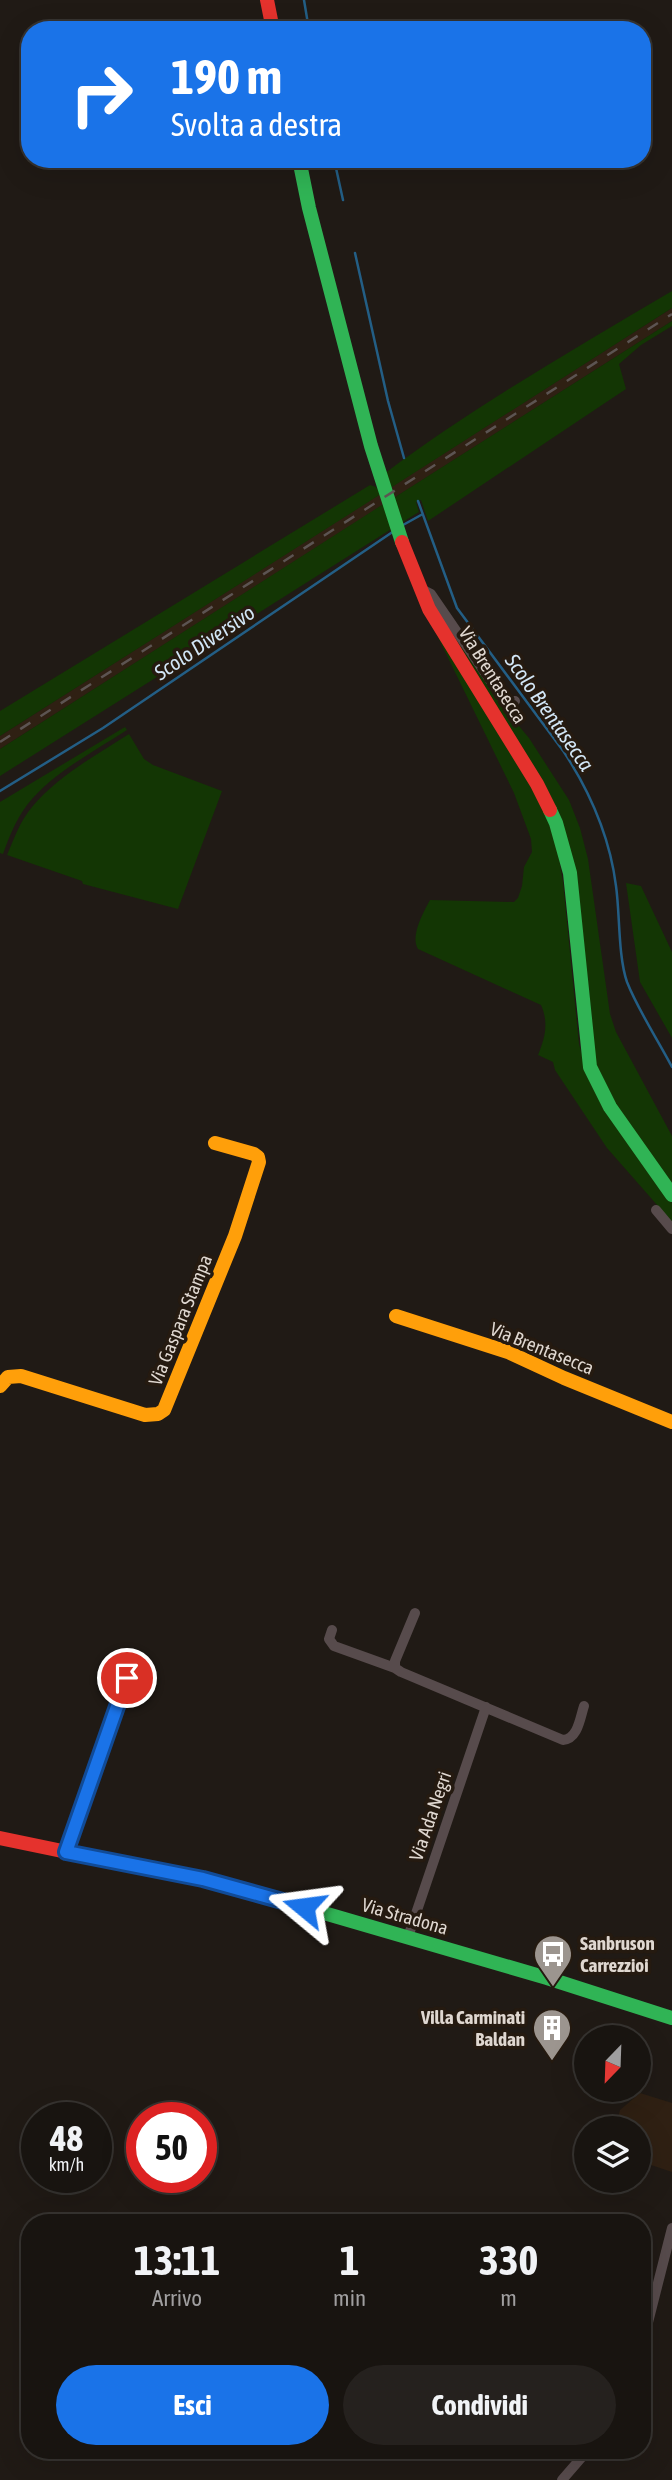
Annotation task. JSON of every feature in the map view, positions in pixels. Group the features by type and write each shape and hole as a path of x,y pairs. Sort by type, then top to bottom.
{"street":[{"path":"267,0 271,21"},
{"name":"Via Brentasecca","path":"301,168 371,446 401,539 429,609 549,806 556,823 572,887 590,1067 610,1107 672,1195"},
{"path":"421,589 431,594 505,702 515,701"},
{"name":"Via Gaspara Stampa","path":"0,1387 8,1377 21,1377 145,1415 158,1414 167,1404 235,1236 257,1170 258,1157 215,1143"},
{"path":"656,1210 672,1228"},
{"name":"Via Brentasecca","path":"396,1316 508,1352 672,1422"},
{"path":"396,1668 401,1645 415,1612"},
{"path":"332,1630 329,1639 334,1646 396,1668 563,1740 573,1736 584,1706"},
{"path":"66,1852 127,1678"},
{"name":"Via Ada Negri","path":"408,1937 486,1707"},
{"name":"Via Stradona","path":"0,1838 215,1882 573,1986 672,2018"},
{"path":"651,2311 672,2228"},
{"path":"562,2480 580,2459"}],"shaded area":[{"path":"672,308 672,321 0,749 0,736"},
{"path":"651,2096 672,2103 672,2172 651,2165 651,2116 618,2116 620,2110 629,2102 651,2102"}],"green space":[{"path":"672,291 672,308 389,489 384,474 418,449 525,379"},
{"path":"672,321 672,326 641,345 619,364 626,389 428,521 421,500 416,502 419,512 401,523 392,499"},
{"path":"370,485 376,487 381,494 0,736 0,711"},
{"path":"385,503 393,528 0,776 0,749"},
{"path":"442,619 502,706 529,738 569,800 588,859 610,1014 616,1032 672,1136 672,1187 611,1101 594,1069 592,1020 576,870"},
{"path":"433,627 542,804 557,847 563,882 579,1044 585,1066 617,1126 672,1203 672,1222 607,1148 555,1070 553,1062 538,1055 545,1030 541,1005 418,949 416,931 430,900 514,902 522,886 524,867 532,852 531,839 514,793"},
{"path":"125,727 127,730 73,764 37,794 19,817 3,854 0,853 0,802"},
{"path":"129,734 144,759 153,765 222,791 178,909 83,884 82,881 7,855 24,818 53,785"},
{"path":"626,883 641,886 672,952 672,1038 640,982"}],"waterway":[{"name":"Scolo Brentasecca","path":"304,0 308,21"},
{"name":"Scolo Brentasecca","path":"336,168 343,200"},
{"name":"Scolo Brentasecca","path":"355,253 388,401 404,458"},
{"name":"Scolo Brentasecca","path":"418,501 457,608 564,752 590,799 604,833 613,868 622,960 627,982 672,1067"},
{"name":"Scolo Diversivo","path":"403,525 421,515"},
{"name":"Scolo Diversivo","path":"0,791 103,728 394,531"}],"railway":[{"path":"0,742 672,314"}],"traffic: fast":[{"path":"301,168 371,446 402,542"},
{"path":"550,810 570,873 590,1067 610,1107 672,1195"},
{"path":"317,1911 547,1978 672,2018"}],"traffic: slow":[{"path":"0,1386 8,1377 21,1376 145,1415 158,1414 164,1410 235,1236 259,1162 254,1154 215,1143"},
{"path":"396,1316 508,1352 672,1422"}],"traffic: jam":[{"path":"267,0 271,21"},
{"path":"402,542 429,609 537,784 550,810"},
{"path":"0,1838 226,1885 317,1911"}],"place":[{"name":"Sanbruson Carrezzioi","path":"553,1988"},
{"name":"Villa Carminati Baldan","path":"552,2062"}],"route":[{"path":"127,1678 66,1852 203,1879 304,1907"}]}
